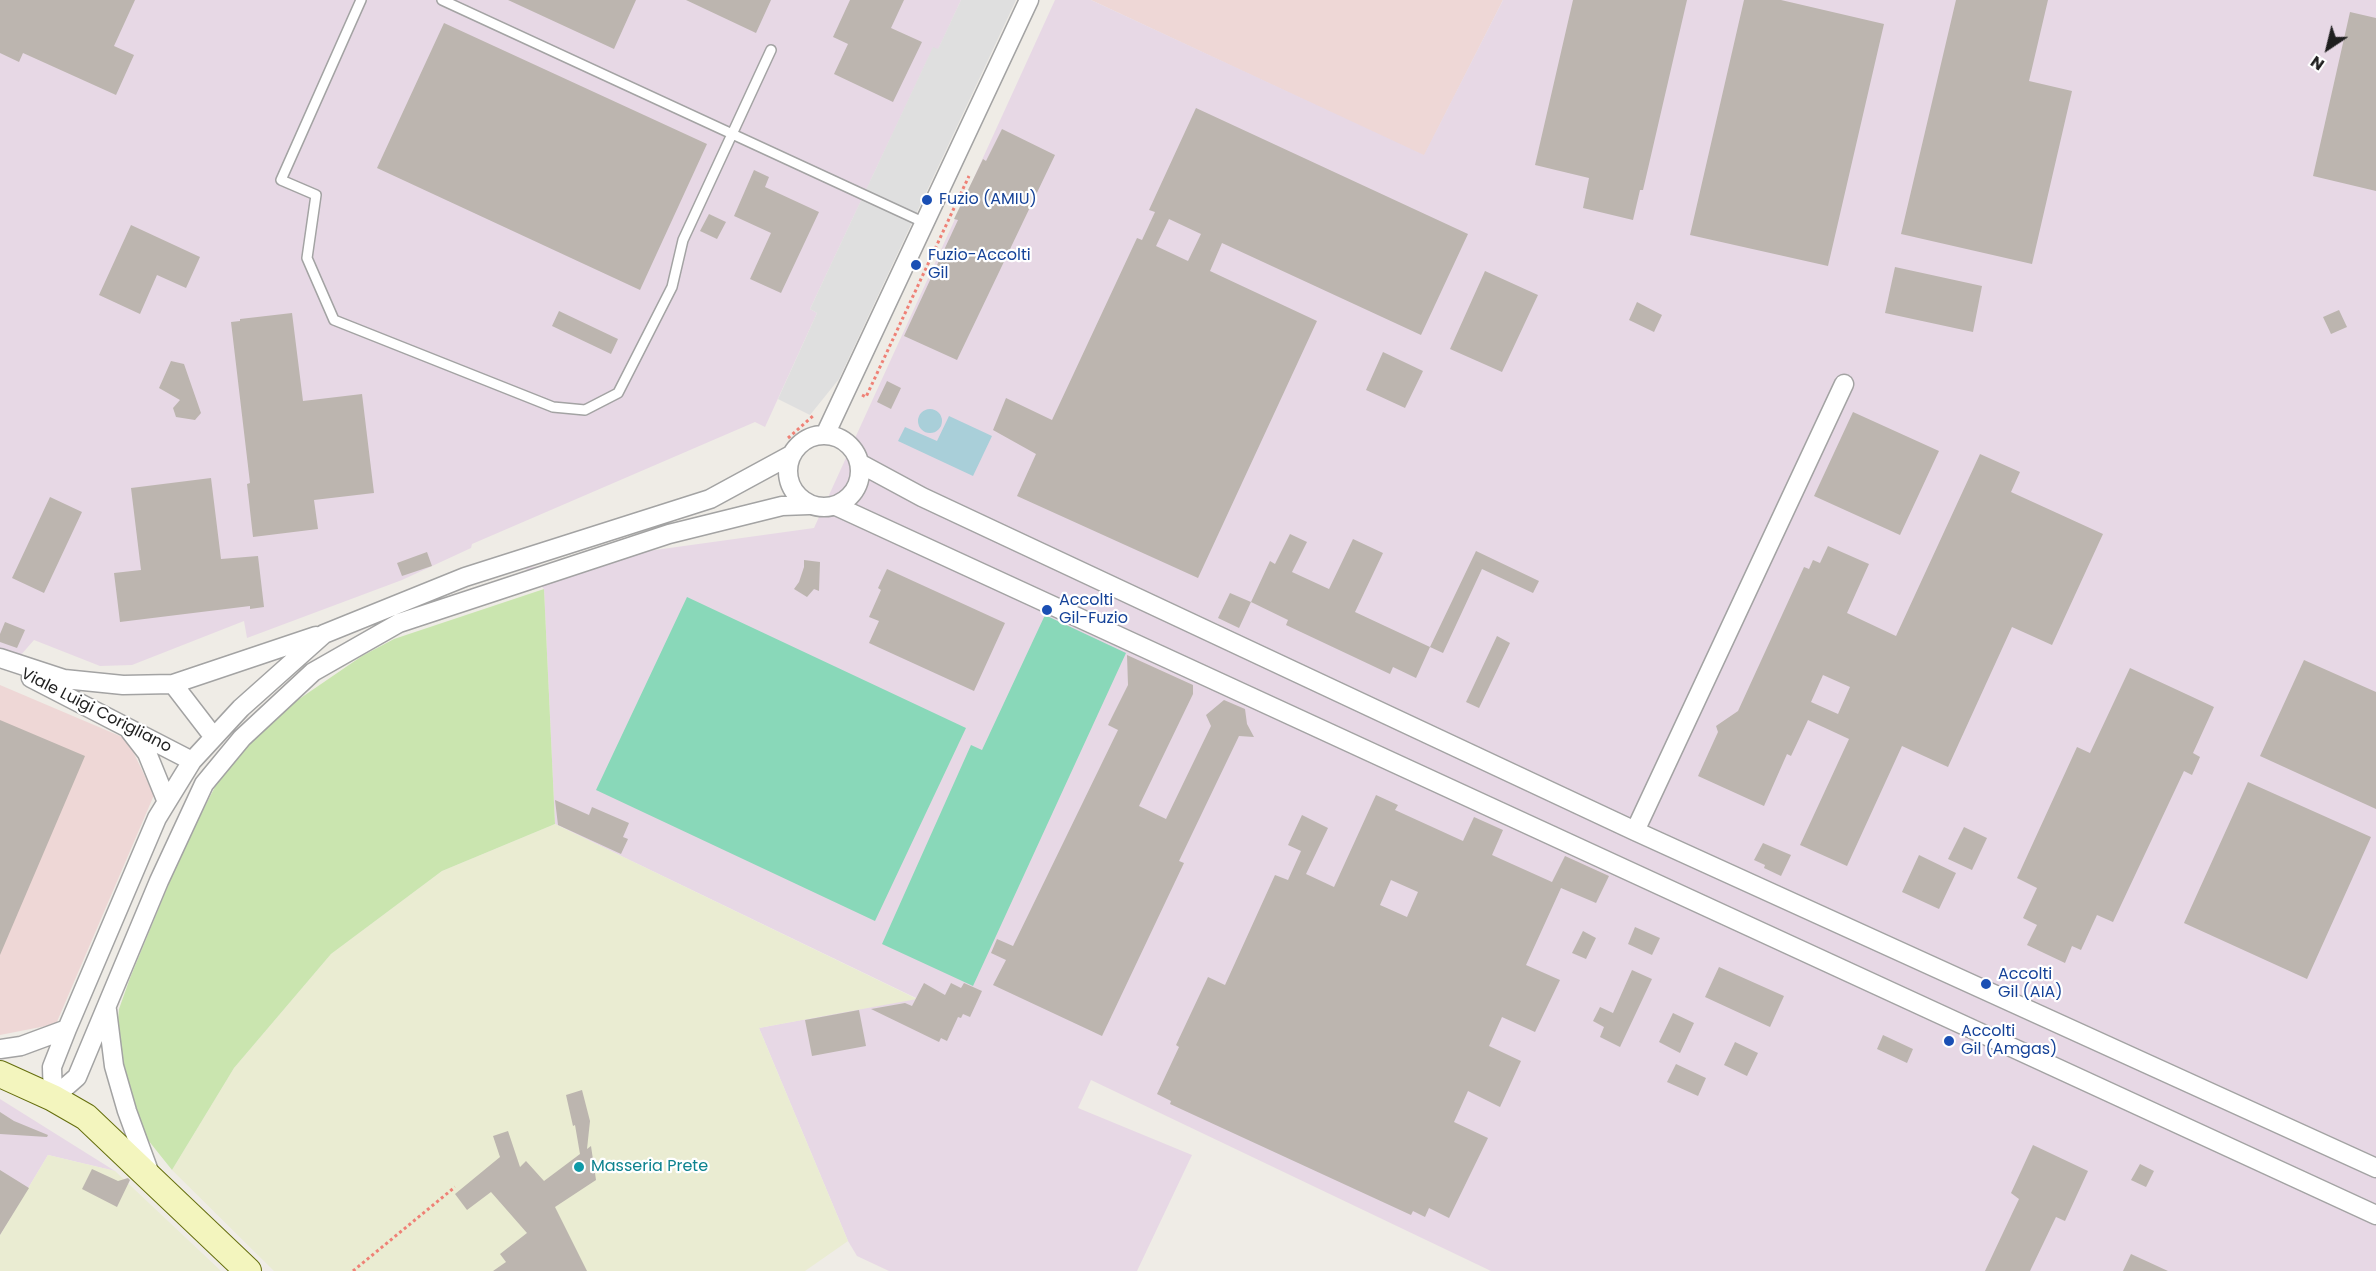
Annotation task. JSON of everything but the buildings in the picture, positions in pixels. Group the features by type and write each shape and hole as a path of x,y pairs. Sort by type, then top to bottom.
{"main road":[{"path":"0,1074 53,1098 86,1117 248,1271"}],"street":[{"path":"825,435 1029,0"},
{"path":"1635,831 1844,384"},
{"path":"0,660 64,679 123,685 173,684 324,634 465,577 710,499 791,454 805,440 825,435 836,437 847,443 855,452 859,463 860,474 853,493 836,506 827,508 808,505 782,506 669,534 399,623 313,672 242,738 204,784 159,881 77,1077 53,1098"},
{"path":"791,454 788,478 792,489 808,505"},
{"path":"859,463 922,497 1635,831 2376,1168"},
{"path":"836,506 2376,1215"},
{"path":"53,1098 52,1067 157,818 192,760 213,736 324,634"},
{"name":"Viale Luigi Corigliano","path":"0,660 192,760"},
{"path":"173,684 213,736"},
{"path":"127,727 147,753 167,802"},
{"path":"106,1009 114,1066 151,1179"},
{"path":"0,1048 21,1046 67,1029"}],"lane":[{"path":"361,0 282,180 316,195 307,258 334,320 553,406 585,410 618,393 672,287 682,240 771,50"},
{"path":"442,0 925,223"}],"path":[{"path":"352,1271 455,1187"}],"shaded area":[{"path":"0,0 961,0 938,50 933,48 810,309 817,313 765,427 755,422 472,544 471,548 402,580 247,638 244,621 132,665 100,666 34,640 20,656 0,648"},
{"path":"961,0 1016,0 839,379 810,415 778,399 817,313 810,309 933,47 938,49"},
{"path":"1055,0 1091,0 1424,155 1503,0 2376,0 2376,1271 1491,1271 1091,1080 1078,1108 1192,1155 1137,1271 889,1271 857,1256 848,1241 759,1028 916,998 555,824 544,589 525,568 814,528"},
{"path":"1091,0 1503,0 1424,156"},
{"path":"0,685 127,739 154,795 56,1024 0,1035"},
{"path":"0,1099 115,1171 48,1155 0,1235"}],"green space":[{"path":"544,589 555,824 442,871 331,954 234,1068 172,1170 148,1140 129,1090 118,1054 119,1009 184,847 217,783 239,751 286,708 362,656 394,639"},
{"path":"687,597 966,728 875,921 596,790"},
{"path":"1045,615 1126,653 973,986 882,944 971,745 982,750"},
{"path":"555,824 917,999 759,1028 848,1241 805,1271 274,1271 172,1170 234,1068 331,954 442,871"},
{"path":"48,1155 115,1171 221,1271 0,1271 0,1235"}],"water":[{"path":"925,409 935,409 942,416 942,426 935,433 925,433 918,426 918,416"},
{"path":"949,416 992,436 973,476 898,441 905,427 937,441"}],"place":[{"name":"Fuzio (AMIU)","path":"927,200"},
{"name":"Fuzio-Accolti Gil","path":"916,265"},
{"name":"Accolti Gil-Fuzio","path":"1047,610"},
{"name":"Accolti Gil (AIA)","path":"1986,984"},
{"name":"Accolti Gil (Amgas)","path":"1949,1041"},
{"name":"Masseria Prete","path":"579,1167"}]}
